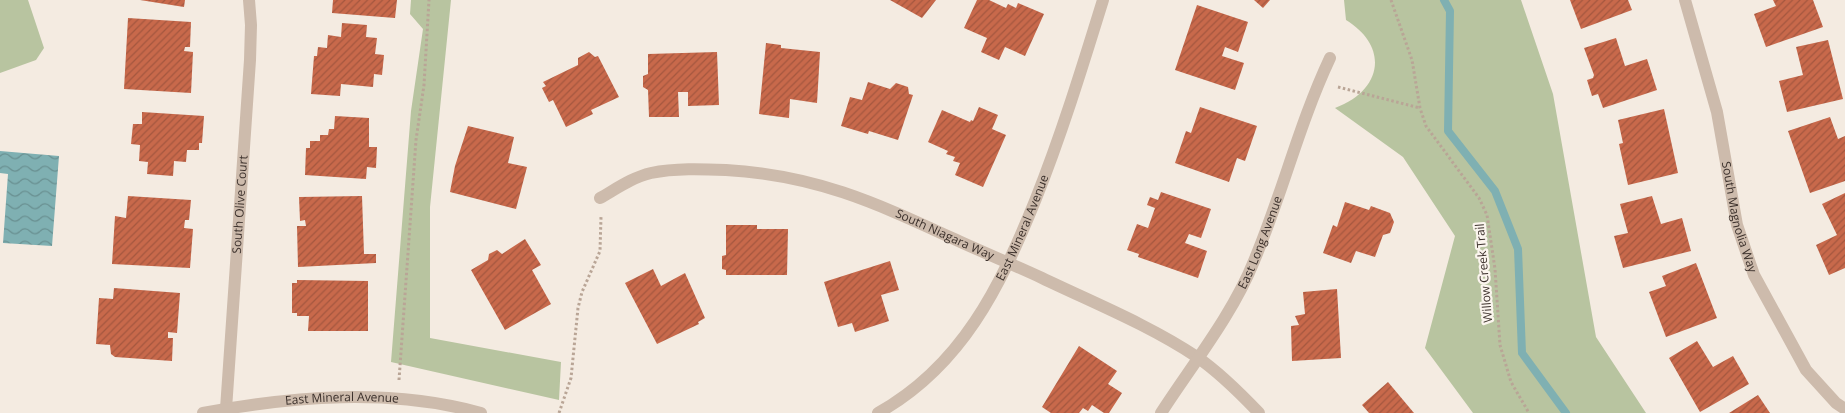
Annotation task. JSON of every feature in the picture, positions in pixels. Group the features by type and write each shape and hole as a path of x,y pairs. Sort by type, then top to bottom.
{"street":[{"name":"South Olive Court","path":"226,408 250,60 251,25 249,0"},
{"name":"East Mineral Avenue","path":"878,413 916,388 942,364 985,307 1009,262 1048,168 1103,0"},
{"name":"South Magnolia Way","path":"1684,0 1717,112 1737,224 1754,275 1806,370 1836,403 1845,409"},
{"name":"East Long Avenue","path":"1161,413 1239,292 1254,262 1319,82 1330,58"},
{"name":"South Niagara Way","path":"600,198 636,178 658,172 706,169 750,171 816,183 878,204 1009,262 1147,329 1197,358 1229,384 1258,413"},
{"name":"East Mineral Avenue","path":"203,413 226,408 346,397 398,398 481,413"}],"path":[{"path":"398,398 416,140 424,85 429,0"},
{"name":"Willow Creek Trail","path":"1391,0 1412,60 1420,108 1426,126 1479,198 1487,214 1495,268 1500,345 1511,382 1529,413"},
{"path":"1319,82 1420,108"},
{"path":"559,413 571,378 578,308 582,292 600,251 600,198"}],"green space":[{"path":"0,0 28,0 44,48 36,60 0,73"},
{"path":"411,0 451,0 430,207 430,338 561,362 559,400 391,362 411,111 423,29 410,14"},
{"path":"1344,0 1521,0 1553,94 1596,337 1646,413 1473,413 1425,348 1455,236 1403,157 1335,108 1363,91 1371,80 1375,68 1374,55 1369,43 1360,31 1346,20"}],"water":[{"path":"0,151 59,156 52,246 3,243 8,174 0,173"}],"building":[{"path":"140,0 185,0 184,7"},
{"path":"333,0 397,0 395,18 332,13"},
{"path":"890,0 936,0 922,18"},
{"path":"977,0 989,0 1006,8 1008,4 1016,8 1018,3 1044,14 1025,56 1005,47 999,60 981,52 987,38 964,28"},
{"path":"1254,0 1270,0 1263,8"},
{"path":"1570,0 1628,0 1632,10 1581,29"},
{"path":"1773,0 1813,0 1823,27 1766,47 1754,14 1776,6"},
{"path":"1197,5 1248,22 1238,52 1225,47 1222,56 1244,63 1235,90 1175,70"},
{"path":"128,18 191,22 190,47 185,47 184,51 193,52 191,93 124,89"},
{"path":"342,23 367,25 366,37 377,38 375,54 384,55 382,75 374,74 373,87 341,84 340,96 311,94 314,56 317,56 318,47 327,48 328,35 341,37"},
{"path":"1616,38 1625,66 1647,59 1657,90 1603,108 1598,94 1592,96 1587,80 1593,78 1594,75 1584,48"},
{"path":"1828,40 1843,99 1787,112 1779,81 1803,75 1796,47"},
{"path":"766,43 781,45 781,48 820,52 817,103 790,99 789,118 759,114"},
{"path":"589,52 595,57 598,56 619,97 591,110 593,114 566,127 553,100 549,102 542,88 546,86 543,82 578,65 578,58"},
{"path":"717,52 719,105 688,106 688,92 678,92 679,117 649,117 648,90 643,87 643,76 648,74 648,54"},
{"path":"868,82 890,89 896,83 908,87 909,94 913,95 898,140 869,131 868,134 841,126 850,97 862,100"},
{"path":"979,107 998,115 992,129 1006,135 983,187 955,175 960,163 953,161 955,157 946,154 948,151 928,142 942,110 970,122 971,120 973,121"},
{"path":"1200,107 1257,126 1245,161 1237,158 1229,182 1175,163 1186,131 1191,133"},
{"path":"1664,109 1678,173 1628,185 1619,144 1623,143 1618,120"},
{"path":"142,112 204,116 202,143 199,143 199,150 187,150 186,162 174,161 173,176 147,174 148,162 139,161 140,145 131,144 133,124 142,124"},
{"path":"335,116 369,118 369,147 377,147 376,168 367,167 366,179 305,175 306,148 310,148 310,141 320,141 320,135 328,135 329,129 334,129"},
{"path":"1830,117 1838,139 1845,136 1845,181 1810,193 1788,131"},
{"path":"468,126 514,137 508,163 527,167 516,209 450,192 455,166"},
{"path":"1161,192 1211,209 1201,238 1189,234 1185,243 1207,251 1198,278 1138,257 1139,254 1127,250 1137,224 1148,228 1155,208 1147,205 1150,197 1158,200"},
{"path":"1845,193 1845,268 1829,275 1816,245 1837,235 1822,204"},
{"path":"128,196 191,200 189,220 185,220 184,228 193,229 190,268 112,264 115,216 126,218"},
{"path":"362,196 364,254 376,254 376,263 298,267 297,226 306,226 305,220 300,221 299,197"},
{"path":"1652,196 1661,224 1682,218 1691,251 1623,268 1614,236 1628,233 1620,204"},
{"path":"1345,202 1369,210 1371,206 1390,213 1394,222 1390,233 1383,235 1375,257 1356,251 1351,263 1323,253 1333,225 1337,227"},
{"path":"726,225 757,225 757,229 788,229 787,275 726,275 726,270 722,269 722,256 726,255"},
{"path":"525,239 541,265 532,270 551,304 505,330 471,270 488,260 489,254 497,250 502,254"},
{"path":"890,261 899,290 881,295 889,321 855,332 852,323 838,327 824,282"},
{"path":"1696,263 1717,318 1666,337 1649,292 1666,286 1662,276"},
{"path":"653,269 661,286 685,273 705,318 698,322 699,324 657,344 625,283"},
{"path":"297,280 368,281 368,331 308,331 309,316 297,316 297,313 292,313 292,283 297,283"},
{"path":"114,288 180,293 177,333 168,332 168,338 173,338 172,361 115,357 111,354 110,345 96,344 99,298 113,299"},
{"path":"1337,289 1341,358 1292,361 1291,326 1299,325 1295,316 1305,314 1303,292"},
{"path":"1697,341 1713,367 1733,356 1749,384 1700,412 1669,358"},
{"path":"1079,346 1117,371 1108,384 1122,393 1109,413 1104,413 1092,405 1088,411 1083,408 1079,413 1051,413 1042,407"},
{"path":"1388,382 1414,413 1369,413 1362,405"},
{"path":"1758,395 1770,413 1729,413"}],"waterway":[{"path":"1444,0 1450,11 1448,131 1495,191 1518,249 1522,353 1566,413"}]}
